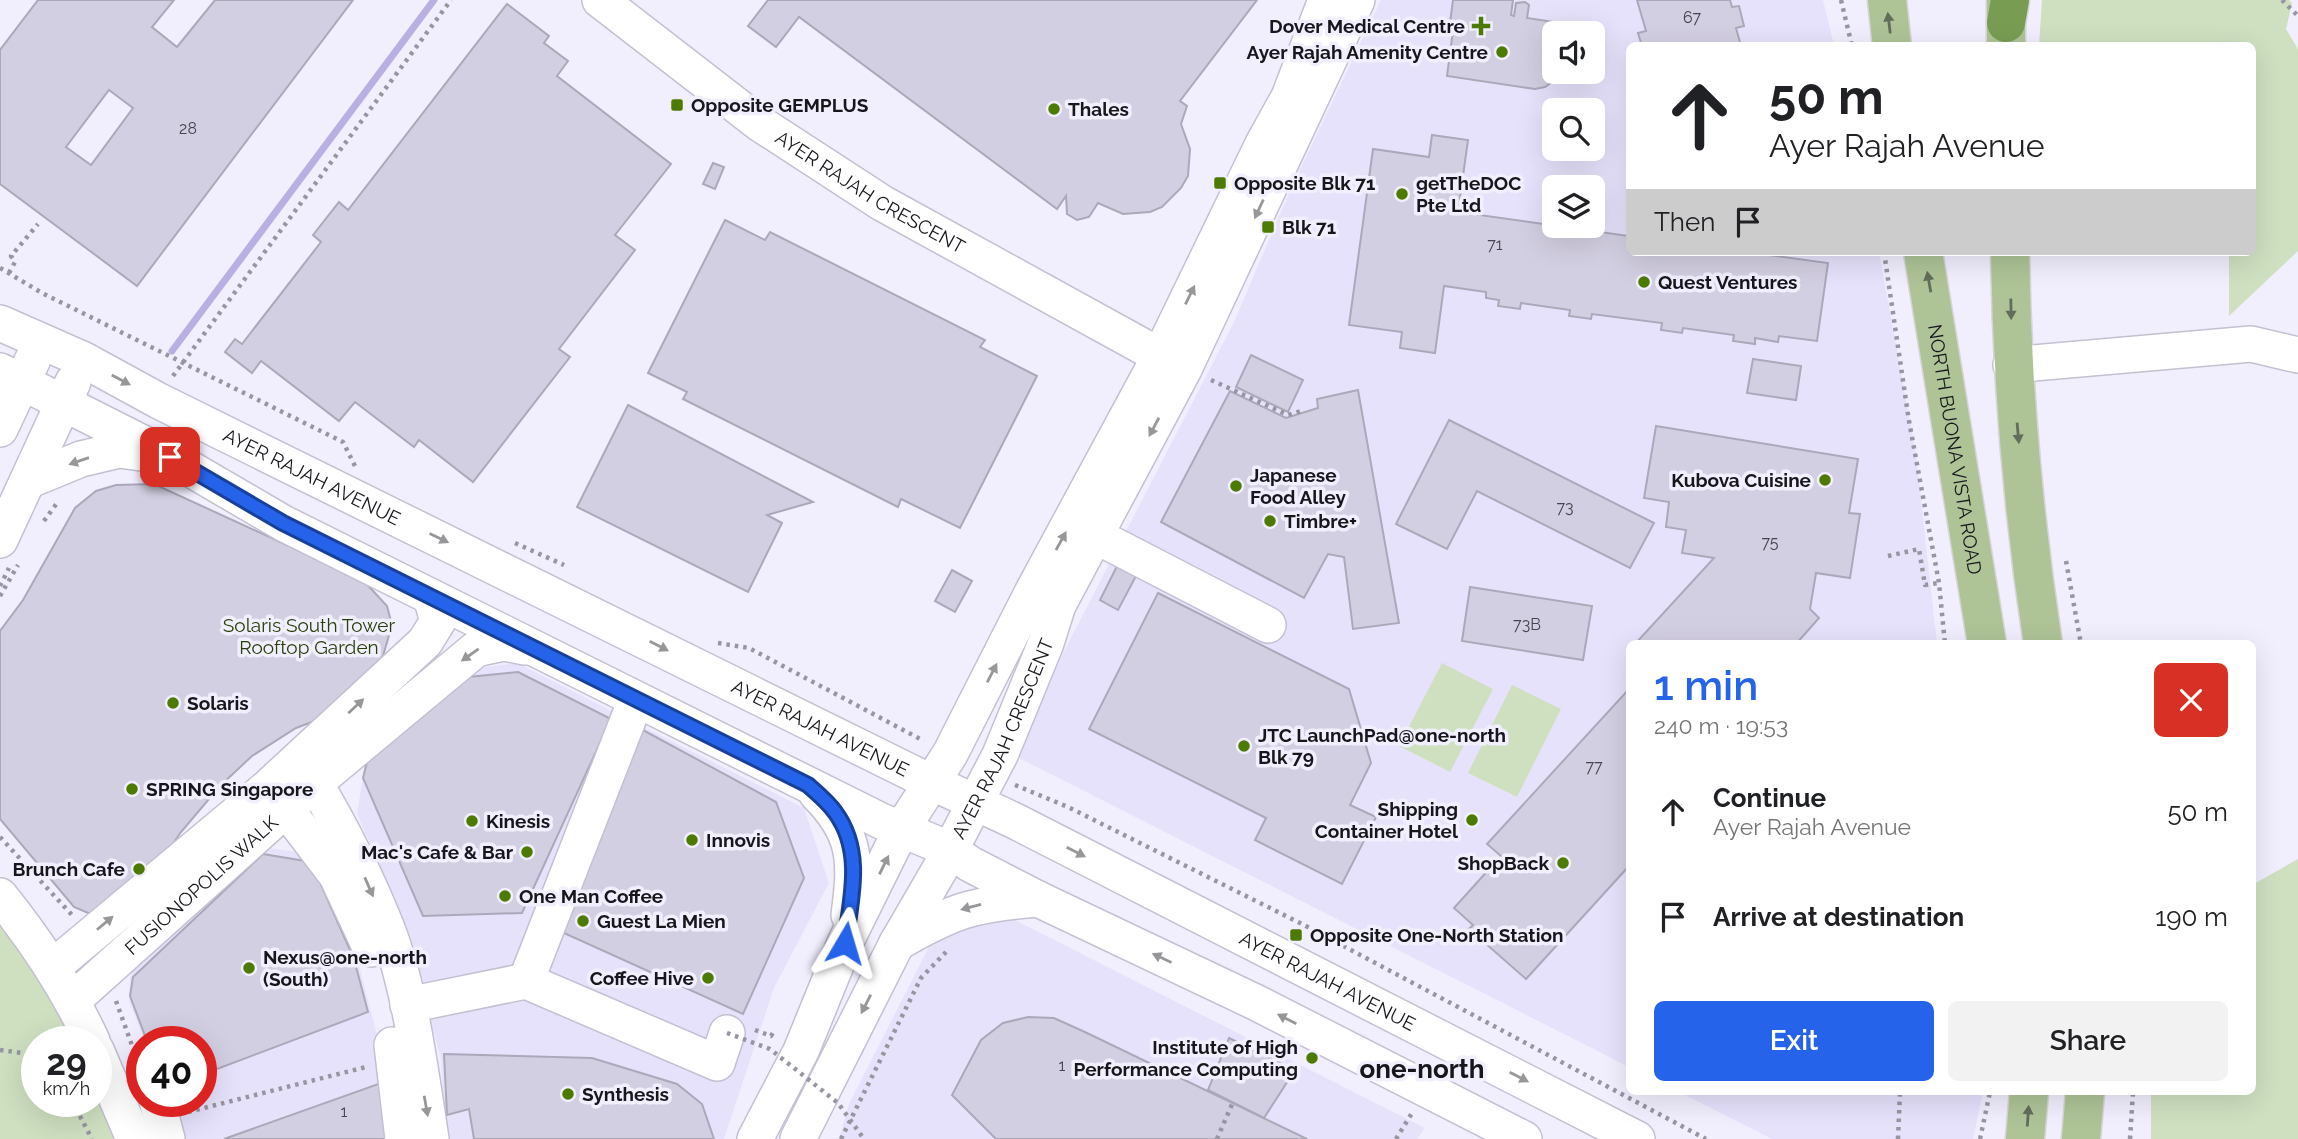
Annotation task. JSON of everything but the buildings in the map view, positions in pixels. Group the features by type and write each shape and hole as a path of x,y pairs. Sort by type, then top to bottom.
{"main road":[{"path":"1886,0 1891,42"},
{"name":"NORTH BUONA VISTA ROAD","path":"1924,256 1986,640"},
{"path":"2010,256 2011,365 2031,568 2042,640"},
{"path":"2025,1139 2029,1095"}],"street":[{"name":"AYER RAJAH CRESCENT","path":"600,0 759,123 882,203 1186,368"},
{"name":"AYER RAJAH CRESCENT","path":"845,943 901,830 1186,368 1263,144 1289,97 1326,0"},
{"name":"AYER RAJAH CRESCENT","path":"798,1139 897,943 949,849 976,803 1005,769 1058,605 1186,368 1357,0"},
{"name":"AYER RAJAH AVENUE","path":"0,323 40,343 84,360 159,401 1016,821 1637,1139"},
{"path":"0,429 12,376 40,343"},
{"path":"2011,365 2251,344 2298,355"},
{"path":"10,550 30,480 62,403 84,360"},
{"path":"12,376 170,457 283,523 808,785 901,830 949,849 970,864 1038,899 1255,1002 1524,1139"},
{"path":"30,480 81,459 119,450 170,457"},
{"path":"1096,536 1268,625"},
{"name":"FUSIONOPOLIS WALK","path":"53,967 267,789 425,642 438,621 432,597"},
{"name":"FUSIONOPOLIS WALK","path":"73,1000 315,783 476,649 504,643 535,648"},
{"path":"526,981 630,715"},
{"path":"1005,769 1001,788 1016,821"},
{"path":"315,783 352,848 387,928 408,1005 431,1139"},
{"path":"755,1139 801,1051 845,943 855,869 836,812 808,785"},
{"path":"286,809 337,876 372,950 394,1060 403,1139"},
{"path":"0,896 53,967 85,1026"},
{"path":"897,943 955,911 980,904 1038,899"},
{"path":"408,1005 526,981 717,1063 737,1027"},
{"path":"112,1064 126,1077"},
{"path":"133,1117 134,1139"}],"path":[{"path":"159,401 182,361 451,0"},
{"path":"1841,0 1851,42"},
{"path":"2282,0 2298,16"},
{"path":"9,273 15,262 11,256 38,223"},
{"path":"1885,256 1909,421 1939,583 1945,640"},
{"path":"0,268 41,292 342,442 356,468"},
{"path":"1186,368 1288,415 1304,410"},
{"path":"40,527 53,506 63,500"},
{"path":"511,543 519,542 569,568"},
{"path":"1888,556 1919,549 1925,585 1939,583"},
{"path":"0,596 10,550"},
{"path":"705,637 717,643 749,648 927,742"},
{"path":"1005,769 1068,807 1304,925 1706,1139"},
{"path":"0,837 70,914 83,917"},
{"path":"841,1139 921,978 938,958 950,950"},
{"path":"106,970 126,1056"},
{"path":"737,1027 771,1037 777,1026"},
{"path":"737,1027 770,1049 838,1103 864,1139"},
{"path":"0,1050 21,1053"},
{"path":"163,1119 394,1060"},
{"path":"1898,1139 1900,1095"},
{"path":"1980,1139 1989,1095"},
{"path":"2130,1139 2133,1095"},
{"path":"1217,1139 1233,1102"},
{"path":"84,1117 92,1139"}],"shaded area":[{"path":"1381,0 1823,0 1833,42 1626,42 1626,256 1880,256 1916,454 1937,640 1626,640 1626,1065 1011,754 1234,322 1292,186"},
{"path":"517,663 804,808 829,883 774,988 724,1139 445,1139 441,1059 404,921 357,814 368,745 446,672"},
{"name":"Nexus@one-north (South)","path":"261,847 313,854 356,954 378,1039 391,1139 183,1139 175,1117 217,1117 217,1026 139,1026 129,1001 130,977 137,961"},
{"path":"1001,913 1425,1128 1417,1139 839,1139 849,1104 936,933"},
{"path":"1685,1095 1982,1095 1973,1139 1772,1139"}],"green space":[{"path":"2042,0 2289,0 2292,3 2286,29 2298,49 2298,251 2229,316 2229,256 2256,256 2256,42 2039,42"},
{"path":"1442,663 1493,689 1450,772 1399,746"},
{"path":"1512,685 1561,709 1517,797 1468,773"},
{"path":"2298,859 2298,1139 2151,1139 2151,1095 2256,1095 2256,883"},
{"path":"0,912 70,1026 21,1026 21,1117 112,1117 112,1114 122,1139 0,1139"}],"waterway":[{"path":"172,351 434,0"}],"place":[{"name":"Dover Medical Centre","path":"1481,26"},
{"name":"Ayer Rajah Amenity Centre","path":"1502,52"},
{"name":"Opposite GEMPLUS","path":"677,105"},
{"name":"Thales","path":"1054,109"},
{"name":"Opposite Blk 71","path":"1220,183"},
{"name":"getTheDOC Pte Ltd","path":"1402,194"},
{"name":"Blk 71","path":"1268,227"},
{"name":"Quest Ventures","path":"1644,282"},
{"name":"Kubova Cuisine","path":"1825,480"},
{"name":"Japanese Food Alley","path":"1236,486"},
{"name":"Timbre+","path":"1270,521"},
{"name":"Solaris","path":"173,703"},
{"name":"JTC LaunchPad@one-north Blk 79","path":"1244,746"},
{"name":"SPRING Singapore","path":"132,789"},
{"name":"Shipping Container Hotel","path":"1472,820"},
{"name":"Kinesis","path":"472,821"},
{"name":"Innovis","path":"692,840"},
{"name":"Mac's Cafe & Bar","path":"527,852"},
{"name":"ShopBack","path":"1563,863"},
{"name":"Brunch Cafe","path":"139,869"},
{"name":"One Man Coffee","path":"505,896"},
{"name":"Guest La Mien","path":"583,921"},
{"name":"Opposite One-North Station","path":"1296,935"},
{"name":"Nexus@one-north (South)","path":"249,968"},
{"name":"Coffee Hive","path":"708,978"},
{"name":"Institute of High Performance Computing","path":"1312,1058"},
{"name":"Synthesis","path":"568,1094"}],"district":[{"name":"one-north","path":"1422,1069"}],"route":[{"path":"170,457 283,523 808,785 836,812 847,837 855,869 845,943"}],"park label":[{"name":"Solaris South Tower Rooftop Garden","path":"309,636"}]}
